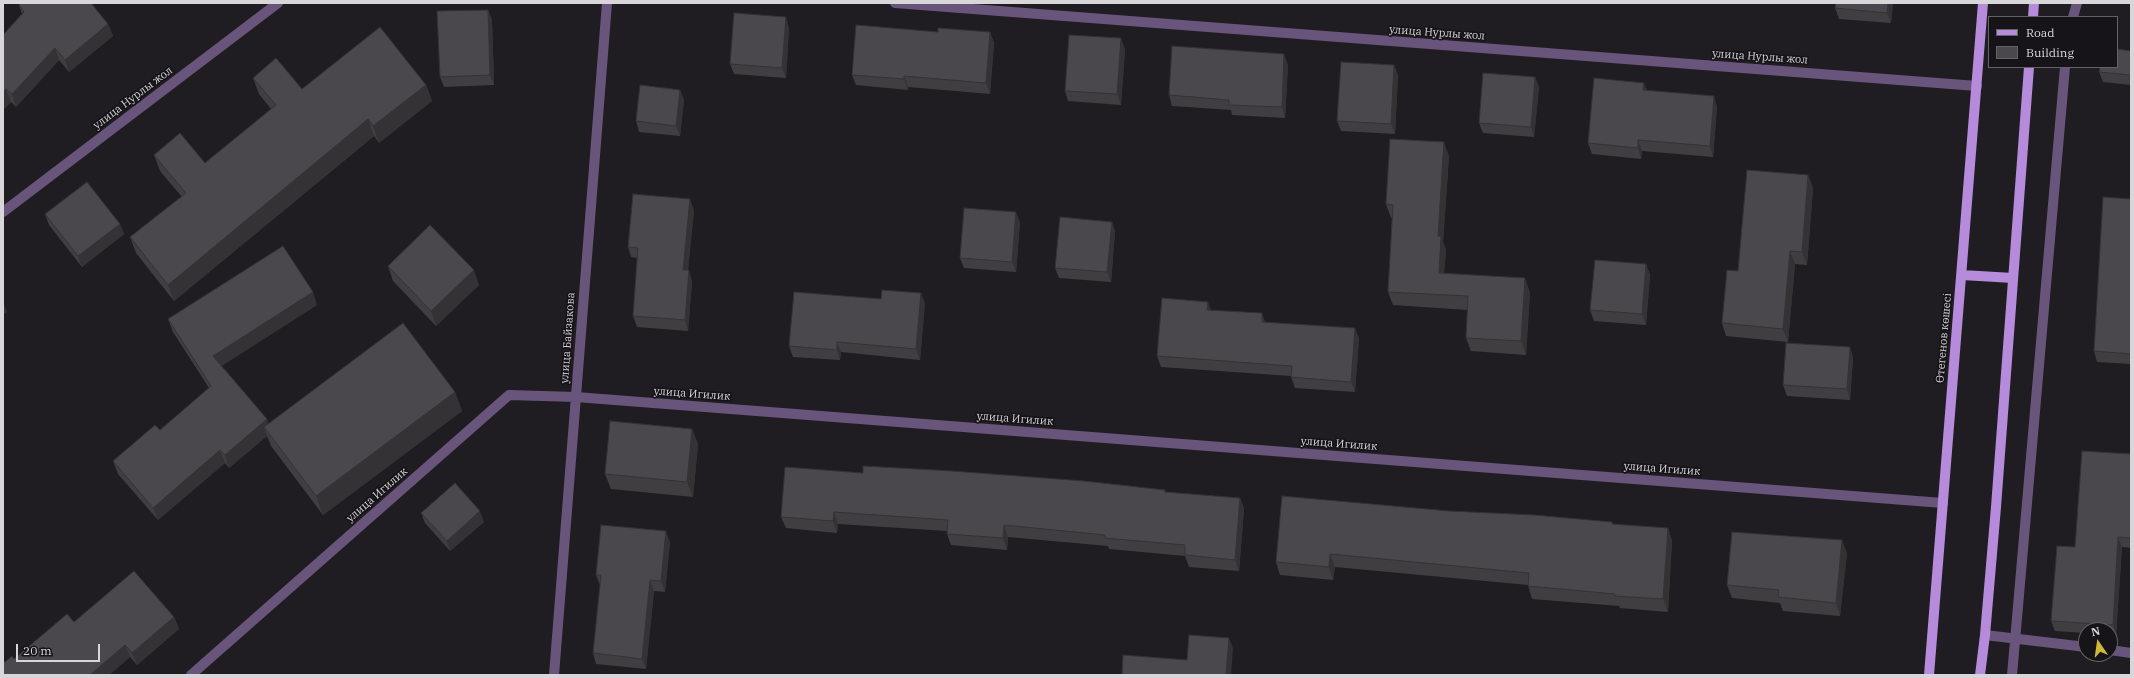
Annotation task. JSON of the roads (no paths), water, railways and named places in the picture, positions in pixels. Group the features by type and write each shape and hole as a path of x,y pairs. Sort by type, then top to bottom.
{"main road":[{"name":"Өтегенов көшесі","path":"1929,675 1983,3"},
{"path":"2033,16 2034,3"},
{"path":"1980,675 1985,635 2029,68"},
{"path":"1962,275 2013,278"}],"street":[{"name":"улица Нурлы жол","path":"3,212 278,3"},
{"name":"улица Байзакова","path":"554,675 607,3"},
{"name":"улица Нурлы жол","path":"895,3 1977,86"},
{"path":"2073,16 2077,3"},
{"path":"2012,675 2064,68"},
{"name":"улица Игилик","path":"191,675 509,395 576,397 1943,503"},
{"path":"1985,635 2078,646"},
{"path":"2118,651 2131,653"}]}
